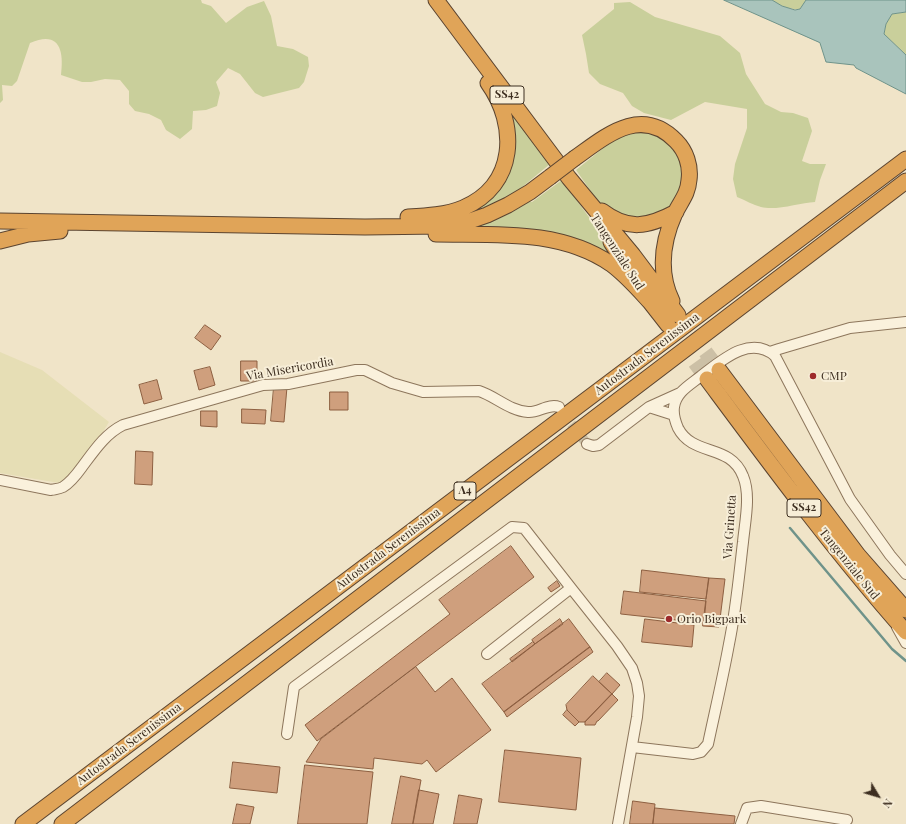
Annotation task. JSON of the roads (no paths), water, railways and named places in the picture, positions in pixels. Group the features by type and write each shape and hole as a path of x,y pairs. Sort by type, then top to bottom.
{"highway":[{"name":"Tangenziale Sud","path":"436,0 569,178 633,255 673,320"},
{"path":"365,227 380,217 427,216 442,214 463,208 490,190 506,161 508,136 506,121 501,107 493,91 456,38 445,12"},
{"path":"0,221 365,227 441,226 467,222 508,205 530,192 612,132 630,125 642,124 663,130 672,136 680,145 686,156 689,169 688,189 676,212 665,241 663,261 664,275 670,298 673,320"},
{"name":"Autostrada Serenissima","path":"23,824 906,159"},
{"name":"Tangenziale Sud","path":"569,178 650,302 673,320"},
{"path":"569,178 602,211 623,224 645,225 665,218 676,212"},
{"name":"Autostrada Serenissima","path":"62,824 906,181"},
{"path":"0,241 48,231 146,230 176,224"},
{"path":"365,227 380,234 494,234 529,236 559,241 580,248 610,264 626,276 650,302"},
{"name":"Tangenziale Sud","path":"713,374 796,498 844,559 900,614 906,632"}],"street":[{"path":"770,352 850,328 906,322"},
{"path":"587,444 593,446 599,445 649,407 680,393 728,355 740,350 753,348 770,352 775,356 850,499 890,555 906,574"},
{"name":"Via Misericordia","path":"0,480 51,490 58,489 64,486 75,476 110,433 123,425 263,385 288,384 356,370 365,370 392,383 423,392 479,391 525,412 534,412 552,406 559,407"},
{"path":"649,407 674,415 674,406 680,393"},
{"name":"Via Grinetta","path":"632,747 693,754 702,752 706,747 730,643 740,566 746,506 746,486 743,475 728,457 718,452 695,445 687,440 681,433 674,415"},
{"path":"287,734 294,687 512,527 524,528 617,646 632,668 638,696 637,717 618,824"},
{"path":"486,654 571,588"},
{"path":"900,614 906,643"},
{"path":"741,824 747,808 761,806 847,820"}],"water":[{"path":"724,0 772,0 782,6 795,10 800,9 806,0 906,0 906,12 892,14 886,24 884,34 906,55 906,94 856,68 854,65 826,62 820,43"}],"waterway":[{"path":"790,528 892,649 906,661"}],"tunnel":[{"path":"678,315 719,370"},
{"path":"668,325 707,379"},
{"path":"562,412 587,444"}],"place":[{"name":"CMP","path":"813,376"},
{"name":"Orio Bigpark","path":"669,619"}]}
